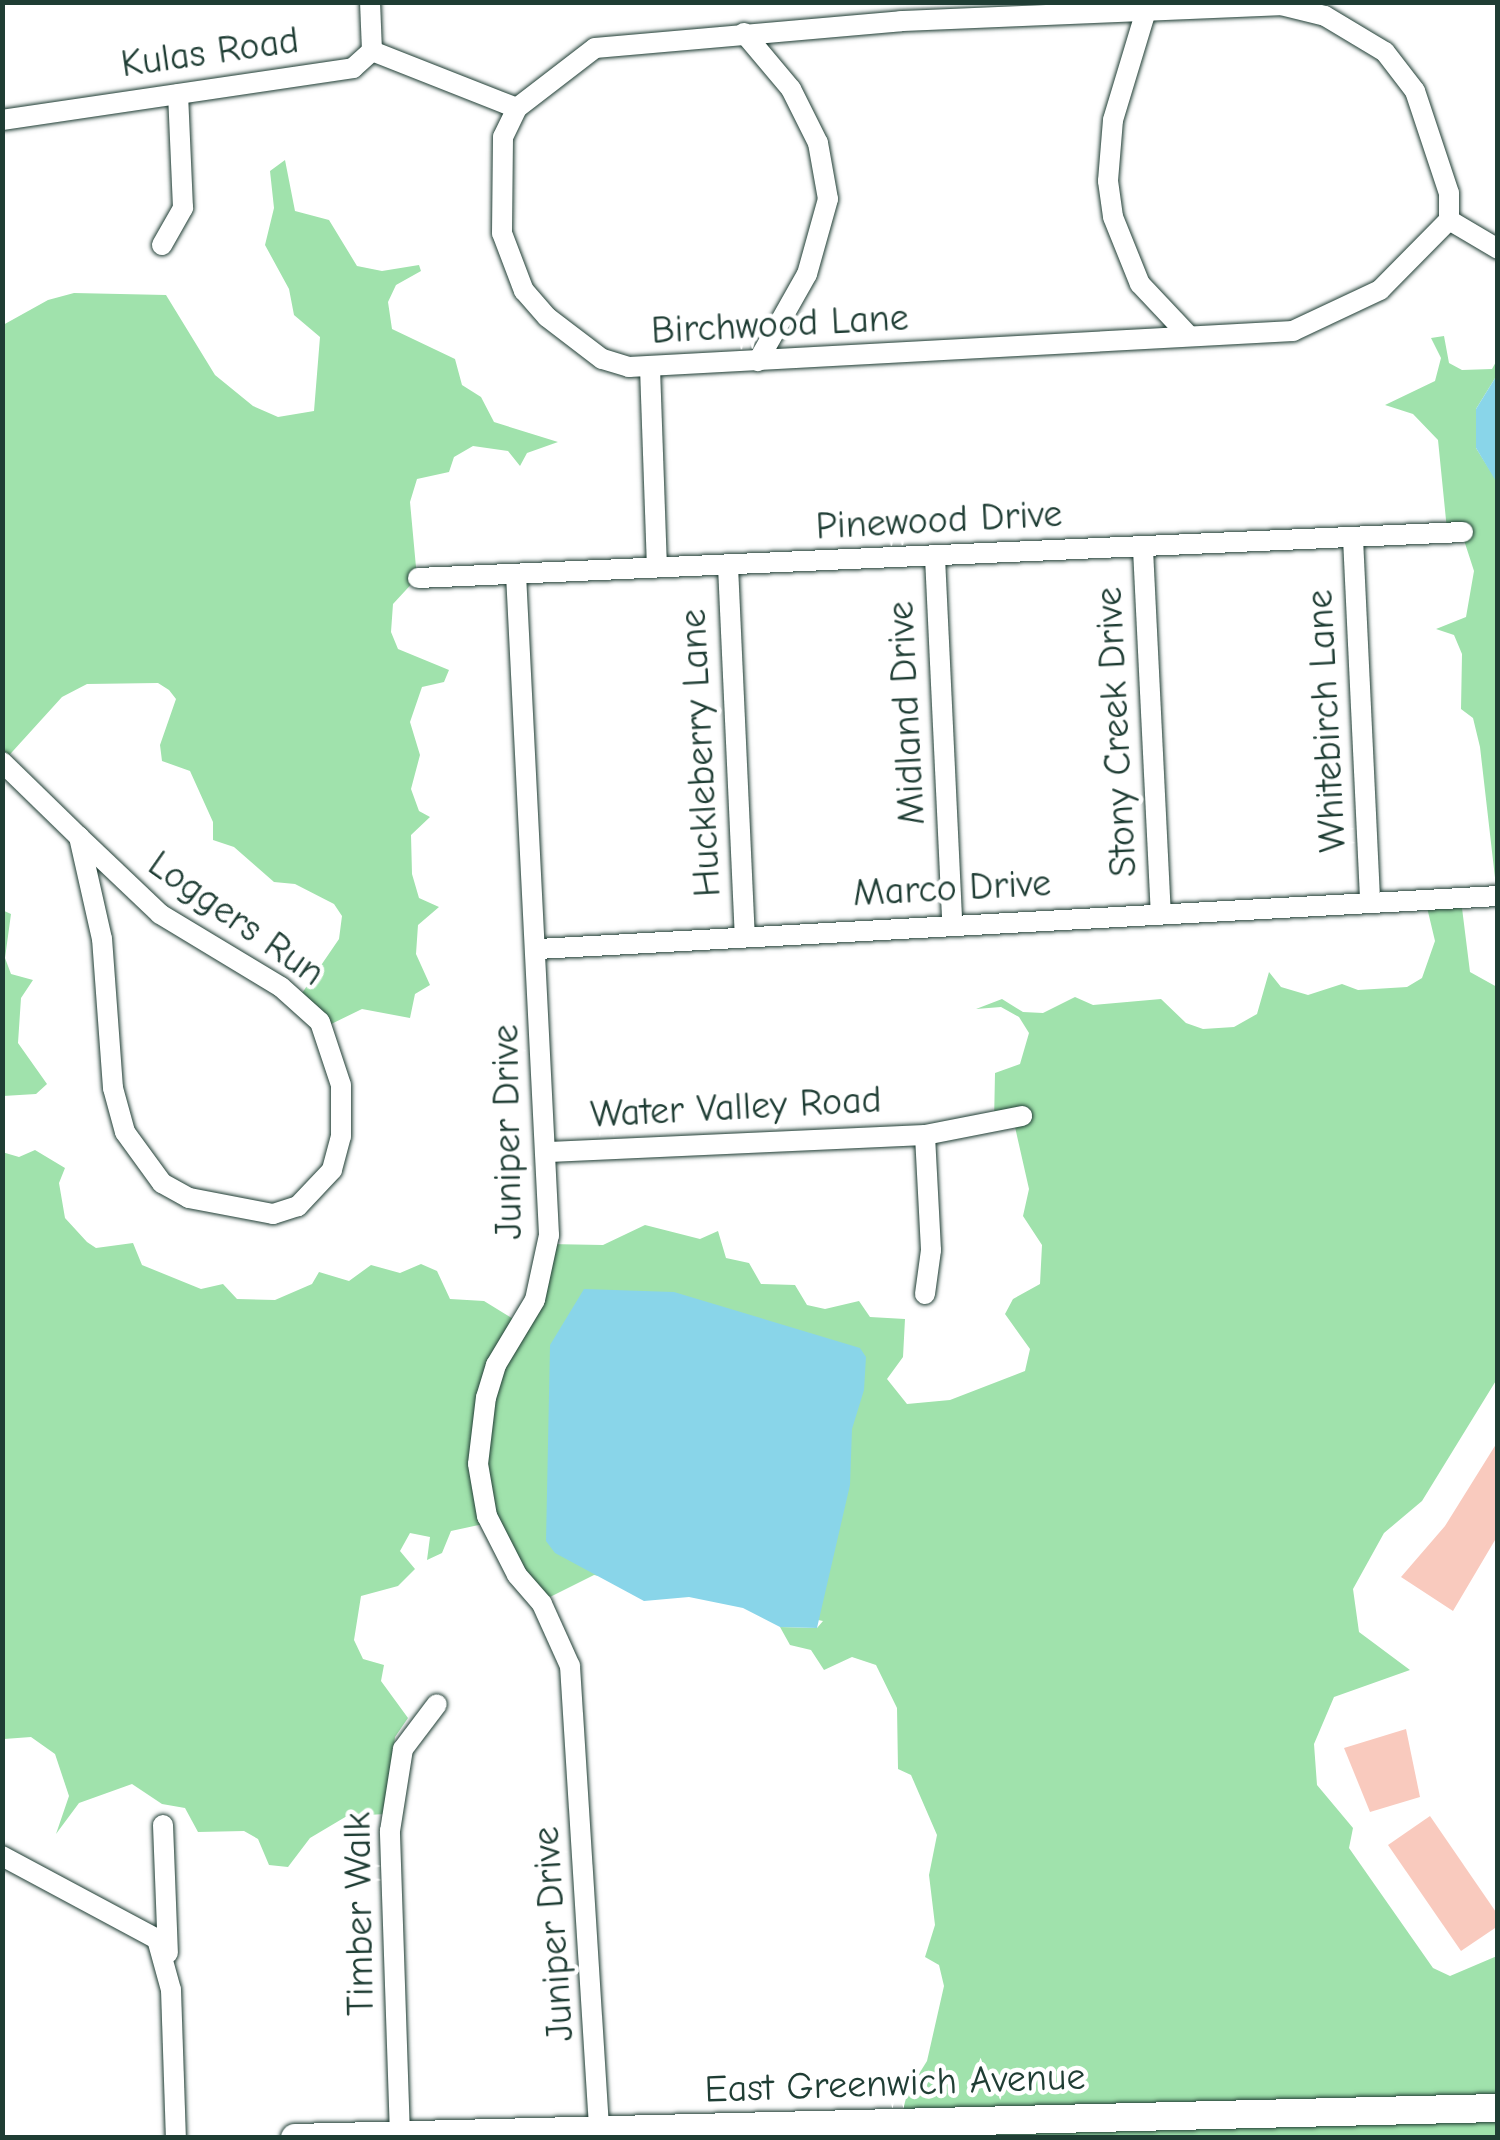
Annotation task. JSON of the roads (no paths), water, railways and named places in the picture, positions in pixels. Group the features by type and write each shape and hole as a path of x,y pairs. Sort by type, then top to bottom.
{"street":[{"path":"370,2 372,51 517,108 595,48 744,33 1281,5 1358,32 1385,52 1415,91 1449,193 1449,220 1498,249"},
{"path":"1144,14 1113,120 1108,181 1113,217 1140,284 1189,336"},
{"path":"744,33 792,89 818,144 828,199 807,274 758,361"},
{"name":"Kulas Road","path":"2,120 353,68 372,51"},
{"path":"162,245 183,208 178,94"},
{"name":"Birchwood Lane","path":"517,108 503,137 500,203 502,234 524,291 572,340 602,358 650,368 1293,331 1349,308 1380,290 1449,220"},
{"path":"650,368 657,567"},
{"name":"Pinewood Drive","path":"418,578 1463,532"},
{"name":"Whitebirch Lane","path":"1353,538 1370,900"},
{"name":"Stony Creek Drive","path":"1143,548 1160,911"},
{"name":"Midland Drive","path":"934,558 952,924"},
{"name":"Huckleberry Lane","path":"728,566 745,936"},
{"name":"Juniper Drive","path":"516,574 549,1152 544,1270 535,1300 496,1365 478,1434 478,1464 487,1516 517,1576 542,1604 570,1666 599,2130"},
{"name":"Loggers Run","path":"2,762 79,837 148,905 281,987 320,1022 341,1086 341,1136 332,1170 298,1206 274,1214 189,1198 162,1182 125,1132 113,1088 102,939 79,837"},
{"name":"Marco Drive","path":"538,949 1160,911 1498,896"},
{"path":"925,1294 931,1250 926,1135 1022,1116"},
{"name":"Water Valley Road","path":"549,1152 926,1135"},
{"name":"Timber Walk","path":"400,2136 392,1800 403,1749 437,1704"},
{"path":"163,1825 176,2138"},
{"path":"2,1856 140,1926 157,1938 168,1960"},
{"name":"East Greenwich Avenue","path":"295,2138 1498,2108"}],"water":[{"path":"1497,375 1497,483 1476,448 1476,409"},
{"path":"584,1289 674,1292 860,1348 866,1357 864,1390 852,1429 850,1485 817,1628 780,1627 743,1608 689,1597 644,1601 555,1553 546,1541 550,1345"}]}
